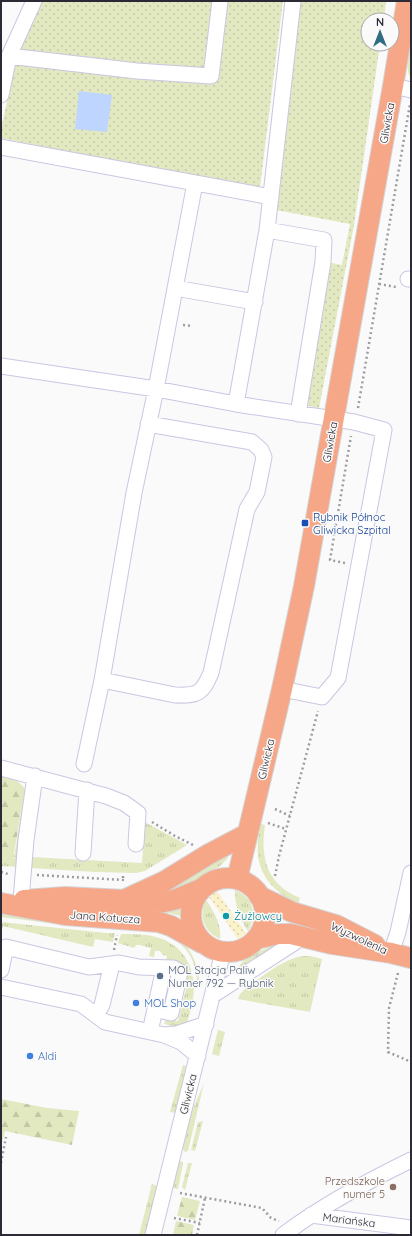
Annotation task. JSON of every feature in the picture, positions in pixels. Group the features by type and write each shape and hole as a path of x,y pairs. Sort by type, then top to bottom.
{"main road":[{"name":"Gliwicka","path":"237,879 282,689 307,572 334,419 402,88 407,1"},
{"path":"122,900 166,881 210,854 250,826"},
{"path":"225,878 237,879 250,885 260,896 264,907 265,920 263,928 250,945 231,952 214,948 194,931 191,920 192,904 201,889 211,882 225,878"},
{"name":"Jana Kotucza","path":"1,902 66,897 164,902 177,899 201,889"},
{"name":"Wyzwolenia","path":"260,896 292,912 336,925 391,953 405,965"},
{"name":"Jana Kotucza","path":"1,902 65,915 159,922 171,926 214,948"},
{"name":"Wyzwolenia","path":"256,939 278,934 291,934 332,944 391,953"}],"street":[{"path":"1,95 9,56 34,1"},
{"path":"9,56 137,72 211,76 220,1"},
{"path":"236,404 267,230 293,1"},
{"path":"1,146 271,197"},
{"path":"84,764 102,680 134,493 156,389 195,183"},
{"path":"267,230 324,240 323,262 298,414"},
{"path":"175,288 255,302"},
{"path":"1,366 156,389 236,404 354,422 384,430 338,678 322,697 282,689"},
{"path":"102,680 175,695 196,694 204,688 211,673 247,509 258,492 264,457 261,450 252,442 148,424"},
{"path":"1,768 87,790 124,803 138,813 136,844"},
{"path":"21,900 26,840 35,776"},
{"path":"83,853 87,790"},
{"path":"391,953 398,932 411,873"},
{"path":"213,995 304,937"},
{"path":"1,970 6,947 89,967 119,963 139,967 173,968 180,972 171,1013 155,1009 157,1034"},
{"name":"Gliwicka","path":"153,1235 213,995 214,948"},
{"path":"96,1015 102,1005 112,964"},
{"path":"1,987 81,1004 106,1022 157,1034 181,1042 198,1056"},
{"path":"157,1034 176,1034 206,1024"},
{"path":"283,1235 311,1215 346,1194 411,1160"},
{"name":"Mariańska","path":"311,1215 411,1228"}],"path":[{"path":"330,560 411,97"},
{"path":"275,876 286,829 322,697"},
{"path":"275,810 290,816"},
{"path":"138,813 175,836 193,845"},
{"path":"250,826 286,829"},
{"path":"1,872 129,880"},
{"path":"405,965 389,1008 388,1052 411,1062"},
{"path":"1,1163 6,1137"},
{"path":"180,1193 262,1208 271,1218 296,1226"},
{"path":"198,1235 206,1198"},
{"path":"174,1218 200,1223"}],"green space":[{"path":"42,1 283,1 260,187 184,175 1,138 1,129 17,57"},
{"path":"298,1 386,1 385,12 360,12 360,52 379,52 354,225 319,408 304,405 327,262 342,265 350,224 276,210"},
{"path":"411,42 411,79 407,66"},
{"path":"1,776 20,783 25,789 13,859 1,857"},
{"path":"25,789 28,790 20,867 1,866 1,857 14,858"},
{"path":"145,822 187,845 145,871 136,873 30,868 31,857 142,863"},
{"path":"261,824 265,825 264,849 268,869 273,878 280,885 300,898 298,904 276,890 268,881 263,872 259,862 258,850 258,838"},
{"path":"228,855 228,858 219,867 204,874 195,881 168,892 163,890"},
{"path":"235,890 246,897 252,907 253,918 248,931 238,912"},
{"path":"206,900 217,919 220,929 220,939 214,936 206,928 204,923 203,912"},
{"path":"182,907 180,916 157,911"},
{"path":"1,914 116,928 73,926 1,917"},
{"path":"1,922 115,933 113,942 95,939 93,947 3,926 1,934"},
{"path":"140,927 166,934 184,944 195,960 200,987 198,986 197,976 192,960 184,948 171,938"},
{"path":"121,934 143,935 158,938 177,948 184,956 193,975 194,987 193,1002 187,1023 178,1027 164,1024 166,1019 178,1021 187,985 187,966 166,960 167,956 163,955 160,951 155,951 154,957 149,956 151,948 136,945 134,948 118,943"},
{"path":"282,943 235,973 238,967 248,957 268,947"},
{"path":"302,956 322,959 310,1012 238,999 240,994 245,989 272,970 286,961"},
{"path":"218,1030 225,1032 219,1056 212,1054"},
{"path":"183,1065 186,1066 176,1113 170,1112"},
{"path":"204,1083 188,1151 185,1152 182,1148 190,1116"},
{"path":"1,1099 47,1108 79,1111 72,1145 5,1131 1,1147"},
{"path":"203,1121 195,1151 191,1150 198,1122"},
{"path":"180,1161 183,1162 183,1164 178,1189 173,1188 178,1163"},
{"path":"188,1163 192,1163 185,1190 182,1187"},
{"path":"152,1184 157,1186 145,1235 139,1235"},
{"path":"182,1197 200,1201 195,1220 177,1216"},
{"path":"176,1221 194,1225 192,1235 173,1235"}],"sand":[{"path":"217,891 246,933 238,939 209,897"}],"water":[{"path":"79,91 112,95 107,132 75,129"}],"place":[{"name":"Rybnik Północ Gliwicka Szpital","path":"305,523"},
{"name":"Żużlowcy","path":"226,916"},
{"name":"MOL Stacja Paliw Numer 792 — Rybnik","path":"160,976"},
{"name":"MOL Shop","path":"136,1003"},
{"name":"Aldi","path":"30,1056"},
{"name":"Przedszkole numer 5","path":"393,1187"}]}
